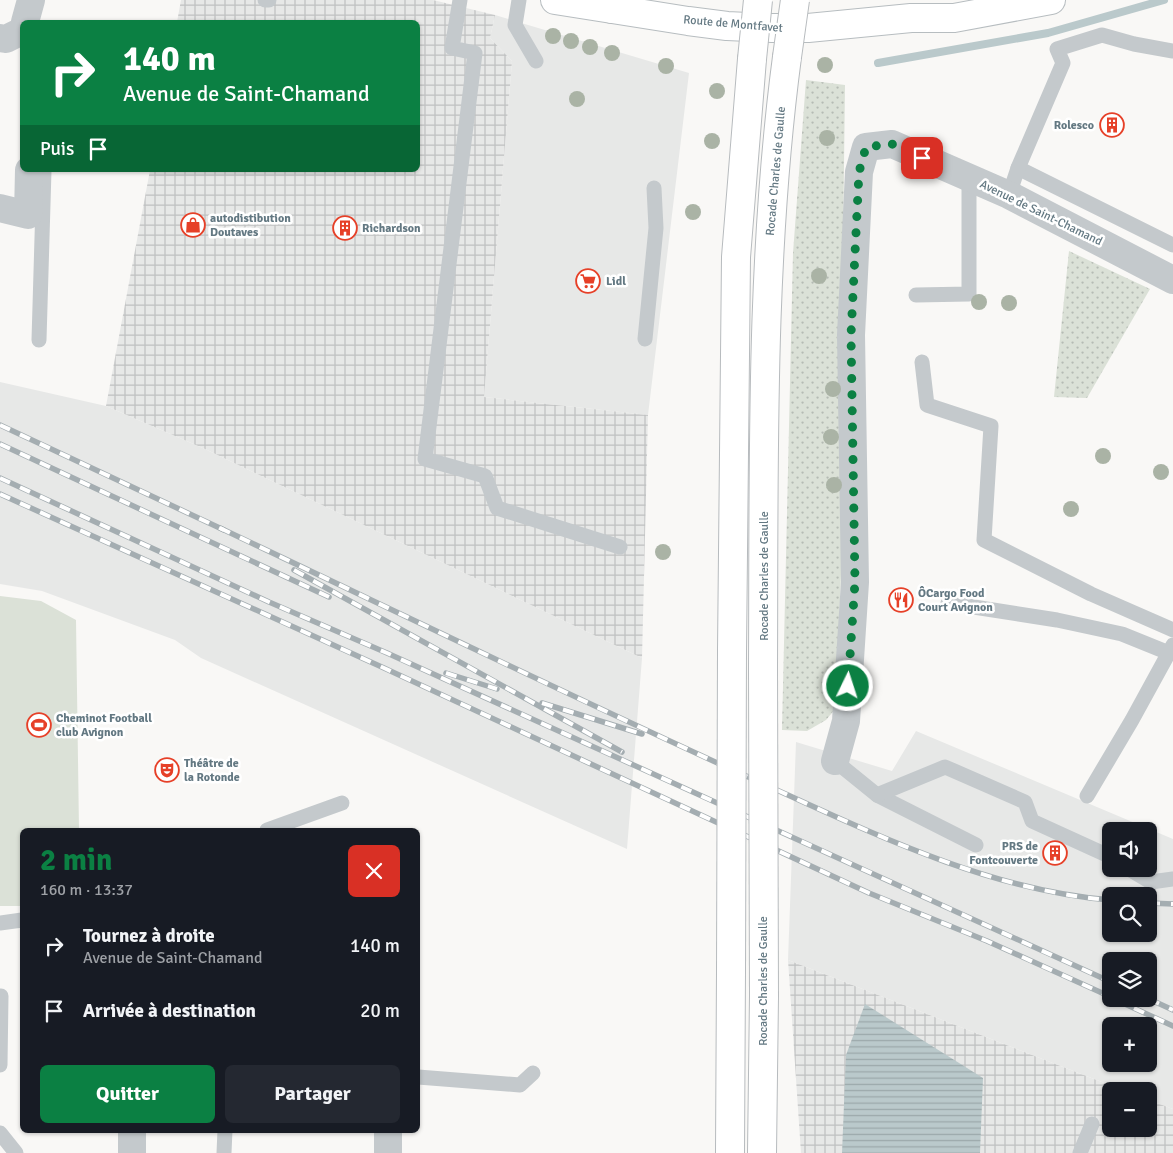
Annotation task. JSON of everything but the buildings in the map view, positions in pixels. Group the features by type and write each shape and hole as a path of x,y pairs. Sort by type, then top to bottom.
{"main road":[{"name":"Route de Montfavet","path":"555,0 601,5 727,26 772,28 840,26 911,18 954,18 1050,0"},
{"path":"730,1153 736,257 758,0"},
{"name":"Rocade Charles de Gaulle","path":"762,1153 765,341 778,123 795,0"},
{"name":"Route de Montfavet","path":"911,18 958,0"}],"street":[{"path":"26,20 31,0"},
{"path":"0,38 6,39 20,32"},
{"name":"Avenue de Saint-Chamand","path":"835,761 846,722 855,582 851,335 859,172 866,147 892,144 1009,195 1173,280"},
{"path":"0,208 28,215 29,172"},
{"path":"132,1133 132,1153"},
{"path":"388,1133 388,1153"}],"lane":[{"path":"460,0 452,48 475,53 424,459 486,476 497,508 620,547"},
{"path":"519,0 515,25 536,61"},
{"path":"1009,195 1018,168 1063,63 1057,49 1102,34 1134,44 1173,51"},
{"path":"1018,168 1173,245"},
{"path":"39,340 44,172"},
{"path":"916,295 969,294 969,178"},
{"path":"645,339 656,228 654,188"},
{"path":"922,362 927,406 992,426 984,540 1091,594 1173,630"},
{"path":"948,603 1057,620 1122,634 1171,649 1087,796"},
{"path":"835,761 877,795 976,845"},
{"path":"877,795 945,767 1025,802 1032,821 1102,854"},
{"path":"273,828 342,803"},
{"path":"1143,877 1151,882 1173,879"},
{"path":"0,923 20,920"},
{"path":"0,1065 1,996"},
{"path":"420,1077 520,1085 533,1073"},
{"path":"1080,1153 1092,1124"},
{"path":"0,1133 16,1153"},
{"path":"224,1153 225,1133"}],"shaded area":[{"path":"181,0 433,0 495,15 490,38 512,61 484,397 648,415 642,658 205,449 106,406 150,172 420,172 420,20 177,20"},
{"path":"495,15 689,73 648,415 484,397 512,61 490,38"},
{"path":"806,80 845,85 842,328 843,521 836,708 826,720 807,731 782,730 793,253"},
{"path":"1069,251 1150,289 1087,398 1054,397"},
{"path":"0,382 106,406 205,449 642,658 627,849 201,658 175,640 42,591 0,584"},
{"name":"Cheminot Football club Avignon","path":"0,596 41,601 76,620 79,828 20,828 20,906 0,906"},
{"path":"916,731 1133,822 1102,822 1102,877 1157,877 1157,832 1173,839 1173,1109 1157,1103 1157,1082 1102,1082 788,960 796,742 892,771"},
{"path":"788,960 1102,1082 1102,1137 1157,1137 1157,1103 1173,1109 1173,1153 801,1153"},
{"path":"865,1004 983,1078 980,1153 842,1153 846,1055"}],"waterway":[{"path":"878,63 1048,33 1164,0"}],"railway":[{"path":"0,425 224,530"},
{"path":"0,444 329,597"},
{"path":"0,478 269,602 387,653 1102,978"},
{"path":"0,494 384,668 869,893 987,941 1102,993"},
{"path":"220,528 735,771 919,852 966,869 1014,883 1062,894 1102,899"},
{"path":"294,570 622,752"},
{"path":"446,673 497,689"},
{"path":"542,703 642,734"},
{"path":"1157,903 1173,904"},
{"path":"1157,1003 1173,1010"},
{"path":"1131,1007 1173,1026"}],"place":[{"name":"Rolesco","path":"1112,125"},
{"name":"autodistibution Doutaves","path":"193,225"},
{"name":"Richardson","path":"345,228"},
{"name":"Lidl","path":"588,281"},
{"name":"ÔCargo Food Court Avignon","path":"901,600"},
{"name":"Cheminot Football club Avignon","path":"39,725"},
{"name":"Théâtre de la Rotonde","path":"167,770"},
{"name":"PRS de Fontcouverte","path":"1055,853"}],"route":[{"path":"848,686 855,582 851,335 859,172 866,147 892,144 922,158"}]}
